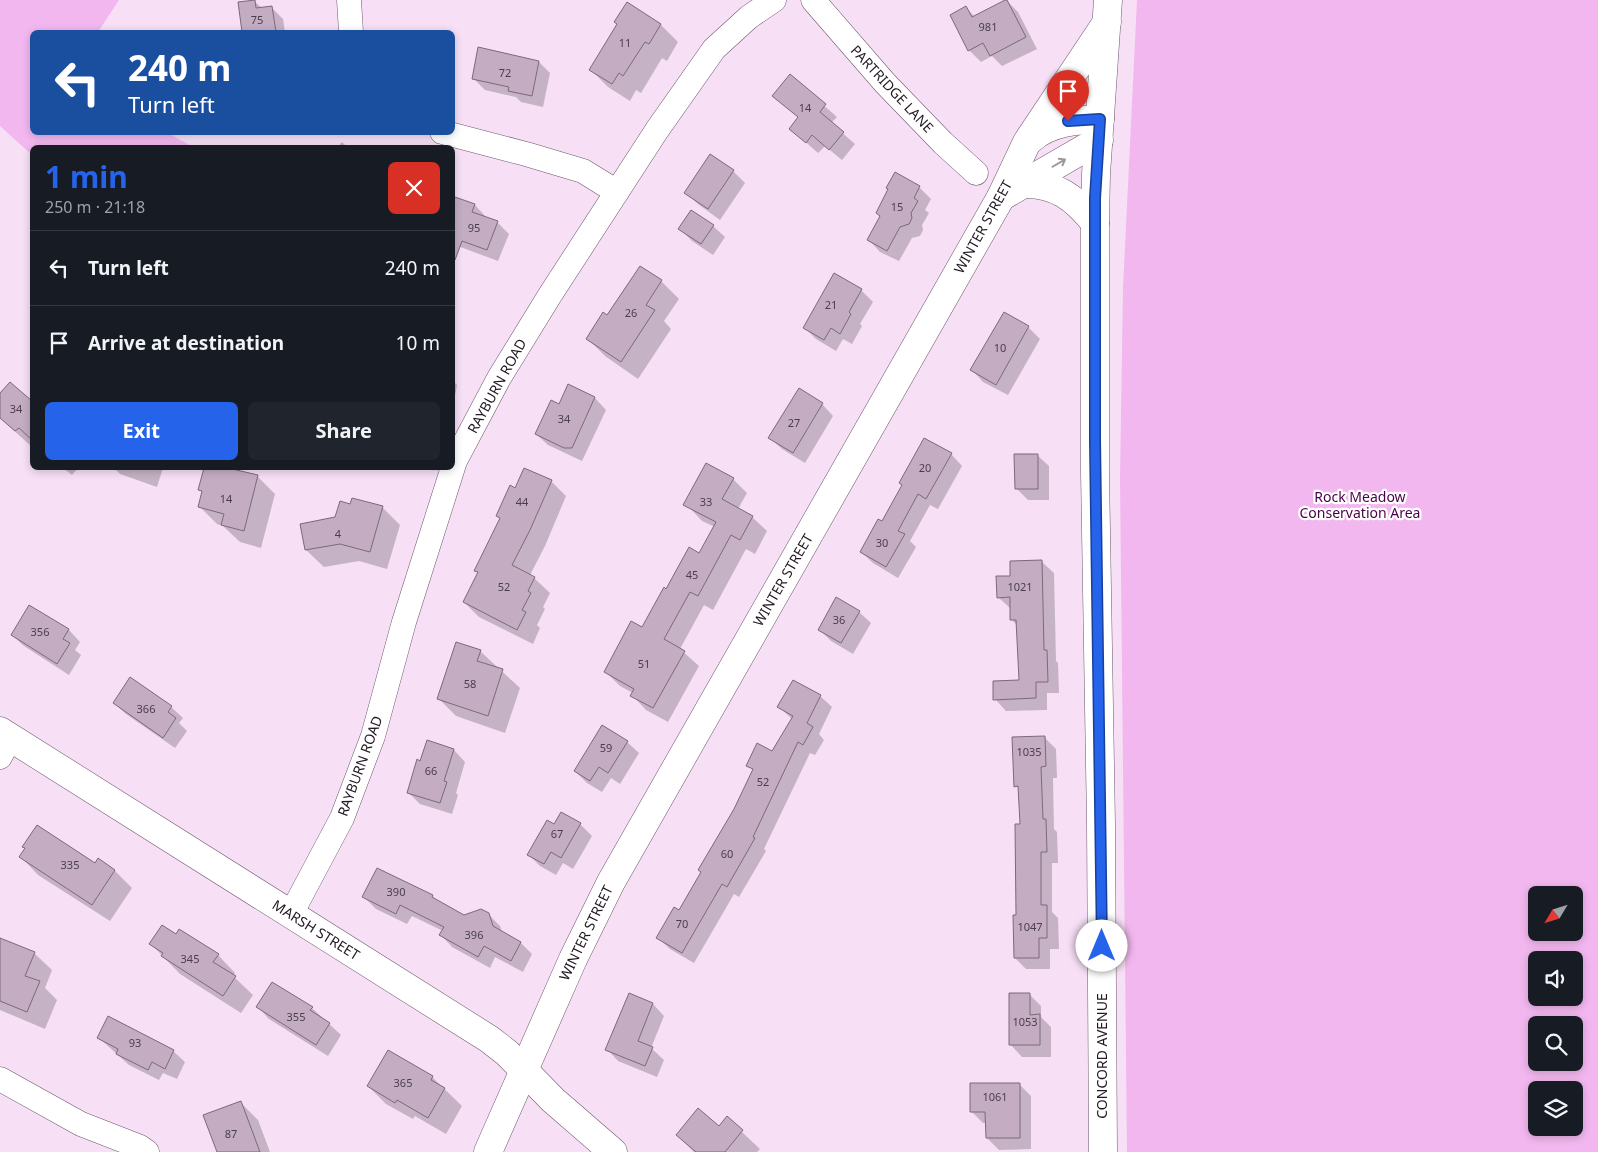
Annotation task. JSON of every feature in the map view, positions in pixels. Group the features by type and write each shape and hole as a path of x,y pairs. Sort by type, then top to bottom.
{"main road":[{"name":"CONCORD AVENUE","path":"1103,1152 1101,833 1095,462 1095,223 1107,11"},
{"name":"WINTER STREET","path":"488,1152 573,959 611,882 1012,190 1027,142 1107,11"},
{"path":"1012,190 1099,130 1080,120 1057,125 1034,136 1027,142"},
{"path":"1012,190 1041,184 1058,190 1073,200 1095,223"},
{"name":"MARSH STREET","path":"3,742 291,914 490,1039 507,1052 553,1100 613,1152"}],"street":[{"path":"349,0 351,30"},
{"name":"RAYBURN ROAD","path":"455,459 504,370 550,295 657,130 714,48 749,17 774,0"},
{"name":"PARTRIDGE LANE","path":"813,0 885,83 943,143 976,173"},
{"path":"453,135 583,171 617,192"},
{"name":"RAYBURN ROAD","path":"291,914 342,818 373,736 404,622 451,470"},
{"path":"0,1079 80,1124 140,1147 147,1152"},
{"path":"80,1124 96,1139 103,1152"}],"green space":[{"path":"0,0 119,0 99,30 30,30 30,135 172,135 189,145 30,145 30,153 0,126"},
{"name":"Rock Meadow Conservation Area","path":"1137,0 1598,0 1598,1152 1127,1152 1120,478 1123,288"}],"building":[{"path":"255,0 256,8 272,6 276,30 242,30 238,2"},
{"path":"1007,0 1026,37 990,56 983,43 968,51 950,15 966,6 972,17"},
{"path":"627,2 661,24 649,44 645,42 623,76 619,73 612,84 589,70 617,24 614,22"},
{"path":"478,47 539,61 532,96 508,91 509,87 472,79"},
{"path":"790,74 826,104 820,112 844,132 829,150 812,135 806,143 789,129 798,117 772,96"},
{"path":"710,154 734,170 708,209 684,193"},
{"path":"895,172 920,186 914,198 918,201 911,213 912,218 909,224 900,227 887,251 867,240 880,216 876,213"},
{"path":"455,197 475,204 472,212 498,221 487,250 462,241 455,260"},
{"path":"691,210 714,225 701,244 678,229"},
{"path":"640,266 662,280 646,305 655,310 621,362 586,339 603,312 607,315"},
{"path":"834,273 862,289 849,312 851,314 840,334 831,328 824,340 803,328"},
{"path":"1004,312 1029,326 996,385 970,370"},
{"path":"10,382 30,399 30,438 19,428 15,431 0,418 0,393"},
{"path":"568,384 595,397 572,448 564,448 535,434 551,400 559,404"},
{"path":"799,388 823,403 793,453 768,438"},
{"path":"924,438 952,453 926,499 918,494 898,531 905,534 886,567 860,552 878,519 882,521 902,485 899,483"},
{"path":"1014,454 1038,454 1038,489 1015,489"},
{"path":"706,463 734,478 722,499 753,516 740,540 731,535 698,596 690,592 664,639 685,651 653,708 630,696 634,689 604,672 631,621 642,627 689,547 699,553 716,522 683,505"},
{"path":"524,468 552,480 512,565 535,577 528,591 531,593 522,610 526,612 517,630 463,602 478,572 474,571 500,518 496,516 510,485 515,488"},
{"path":"203,470 237,470 258,475 244,531 221,525 224,514 198,507 202,491 198,490"},
{"path":"352,498 383,506 370,552 340,544 305,550 300,524 335,517 340,501 350,504"},
{"path":"1042,560 1044,650 1047,650 1048,682 1036,682 1036,698 993,700 993,681 1019,680 1016,620 1010,620 1010,597 997,598 996,576 1010,576 1010,561"},
{"path":"836,597 860,611 841,643 818,630"},
{"path":"29,605 69,629 63,639 70,643 57,664 11,635"},
{"path":"456,642 481,650 477,661 503,669 488,716 437,699"},
{"path":"130,677 172,706 168,712 176,718 163,738 113,703"},
{"path":"793,680 821,695 807,723 813,727 803,745 798,742 753,837 755,838 727,887 722,884 682,953 656,938 674,907 679,910 701,872 698,870 734,809 753,769 746,766 757,743 772,751 793,716 777,707"},
{"path":"602,725 628,741 608,773 599,767 590,781 574,771"},
{"path":"1045,736 1046,766 1041,767 1043,819 1046,819 1047,852 1041,852 1041,905 1047,905 1047,938 1039,938 1039,958 1014,958 1013,915 1016,915 1015,824 1020,824 1018,786 1014,787 1012,737"},
{"path":"427,740 454,749 444,781 447,782 440,803 407,793 417,759 420,761"},
{"path":"561,812 581,823 561,858 551,852 544,864 527,855 547,820 554,824"},
{"path":"37,825 95,863 98,858 115,870 92,905 19,857 25,848 22,847"},
{"path":"377,868 433,895 432,897 464,915 481,909 489,913 493,926 521,942 511,961 484,946 478,957 439,935 444,927 400,905 396,914 362,897"},
{"path":"162,925 176,934 179,929 219,954 213,962 236,976 223,996 161,956 163,953 149,944"},
{"path":"0,938 35,952 25,976 40,981 27,1012 0,1001"},
{"path":"272,982 313,1007 310,1010 330,1023 316,1045 256,1007"},
{"path":"629,993 653,1003 638,1041 653,1047 645,1066 605,1050"},
{"path":"1009,993 1030,993 1030,1015 1040,1014 1040,1045 1009,1045"},
{"path":"108,1016 174,1050 165,1069 152,1062 148,1070 116,1054 118,1049 97,1038"},
{"path":"388,1050 433,1076 431,1080 445,1088 428,1118 397,1100 395,1103 367,1086"},
{"path":"970,1083 1020,1083 1020,1138 986,1138 985,1112 970,1112"},
{"path":"241,1101 260,1152 217,1152 203,1115"},
{"path":"698,1108 719,1126 727,1116 743,1130 725,1152 696,1152 676,1135"}],"route":[{"path":"1068,121 1100,119 1095,198 1095,440 1102,946"}]}
